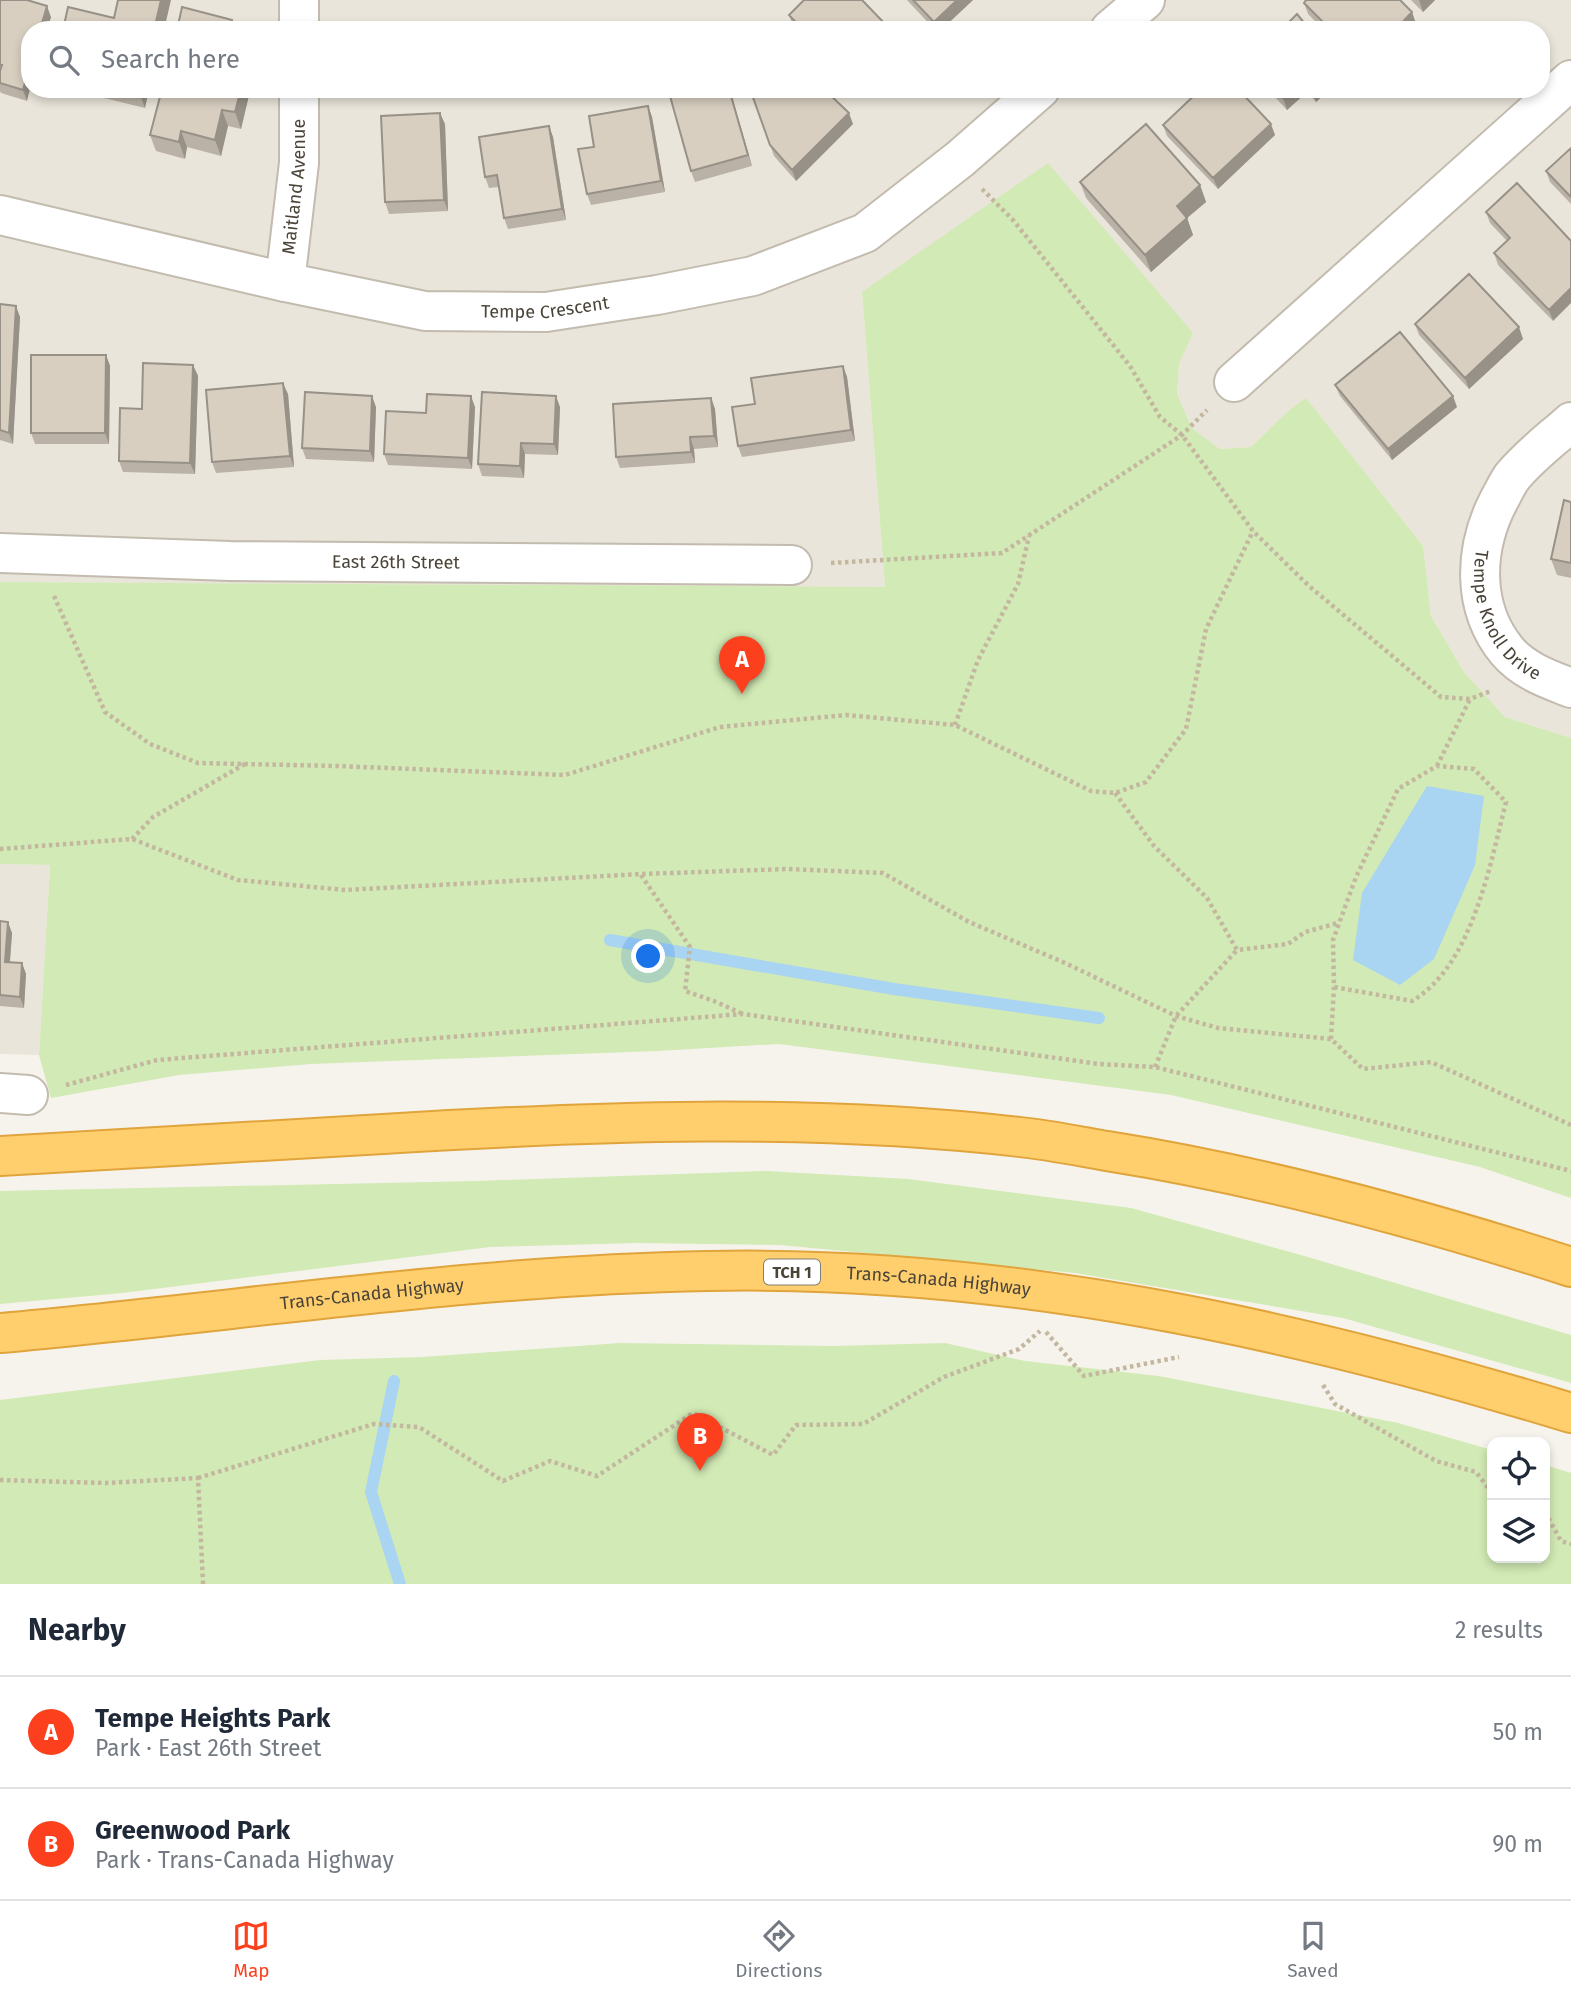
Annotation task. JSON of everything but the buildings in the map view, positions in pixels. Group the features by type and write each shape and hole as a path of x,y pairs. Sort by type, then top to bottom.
{"highway":[{"path":"0,1156 556,1124 713,1120 881,1125 1022,1137 1173,1161 1334,1197 1492,1241 1571,1267"},
{"name":"Trans-Canada Highway","path":"0,1333 557,1276 711,1270 859,1274 1002,1284 1150,1306 1297,1337 1452,1376 1571,1413"}],"street":[{"path":"299,0 299,21"},
{"path":"1120,21 1144,0"},
{"path":"1234,382 1571,80"},
{"name":"Maitland Avenue","path":"285,282 299,163 299,98"},
{"name":"Tempe Crescent","path":"0,215 285,282 425,311 546,312 753,276 864,233 960,159 1030,98"},
{"name":"Tempe Knoll Drive","path":"1571,422 1511,478 1494,509 1483,539 1480,569 1481,599 1490,626 1508,652 1534,674 1571,688"},
{"name":"East 26th Street","path":"0,553 230,561 792,565"}],"path":[{"path":"979,186 1013,219 1130,366 1160,417 1182,435 1252,531 1309,586 1441,697 1470,699 1534,674"},
{"path":"792,565 1002,553 1182,435 1234,382"},
{"path":"72,556 51,589 106,712 150,744 198,763 565,775 720,727 846,715 955,725 1091,791 1115,793 1146,782 1186,729 1206,629 1252,531"},
{"path":"955,725 978,660 1018,584 1029,536"},
{"path":"1331,1039 1333,940 1356,877 1398,789 1437,766 1470,699"},
{"path":"132,839 153,817 246,764"},
{"path":"1334,987 1412,1001 1428,992 1462,945 1486,883 1506,802 1474,769 1437,766"},
{"path":"1115,793 1153,846 1207,898 1237,950"},
{"path":"0,849 132,839 238,880 345,890 787,869 883,873 969,922 1065,963 1176,1016 1217,1028 1331,1039 1363,1069 1431,1062 1571,1125"},
{"path":"640,874 690,947 685,991 714,1000 743,1014"},
{"path":"1155,1067 1176,1016 1237,950 1288,944 1305,932 1339,922"},
{"path":"14,1094 157,1060 743,1014 1099,1064 1155,1067 1571,1171"},
{"path":"0,1480 106,1483 198,1478 374,1424 419,1427 503,1481 550,1461 597,1476 693,1413 773,1455 796,1425 863,1424 944,1377 1019,1349 1043,1328 1084,1376 1183,1356"},
{"path":"1312,1380 1323,1384 1335,1404 1436,1461 1476,1472 1487,1486"},
{"path":"198,1478 203,1584"},
{"path":"1550,1521 1561,1541 1571,1544"}],"shaded area":[{"path":"0,0 1571,0 1571,738 1505,717 1464,672 1431,616 1423,546 1306,399 1288,411 1251,447 1220,449 1192,428 1177,394 1179,364 1193,333 862,292 885,588 0,582"},
{"path":"0,864 50,865 39,1055 0,1054"}],"green space":[{"path":"1048,163 1193,333 1179,364 1177,394 1192,428 1220,449 1251,447 1288,411 1306,398 1423,546 1431,616 1464,672 1505,717 1571,738 1571,1198 1480,1167 1171,1095 779,1044 311,1064 179,1075 51,1098 39,1055 50,865 0,864 0,582 885,587 862,292"},
{"path":"766,1171 908,1179 1131,1208 1571,1335 1571,1383 1343,1318 1075,1273 780,1245 637,1243 490,1247 122,1293 0,1304 0,1191 476,1181"},
{"path":"620,1343 834,1346 945,1343 1025,1361 1159,1376 1398,1423 1487,1449 1487,1563 1550,1563 1550,1467 1571,1473 1571,1584 0,1584 0,1400 320,1360 422,1357"}],"water":[{"path":"1427,786 1484,796 1475,865 1434,959 1400,985 1353,960 1362,893"}],"waterway":[{"path":"610,940 894,989 1099,1018"},
{"path":"394,1381 371,1492 400,1584"}],"place":[{"name":"Tempe Heights Park","path":"742,694"},
{"name":"Greenwood Park","path":"700,1471"}]}
